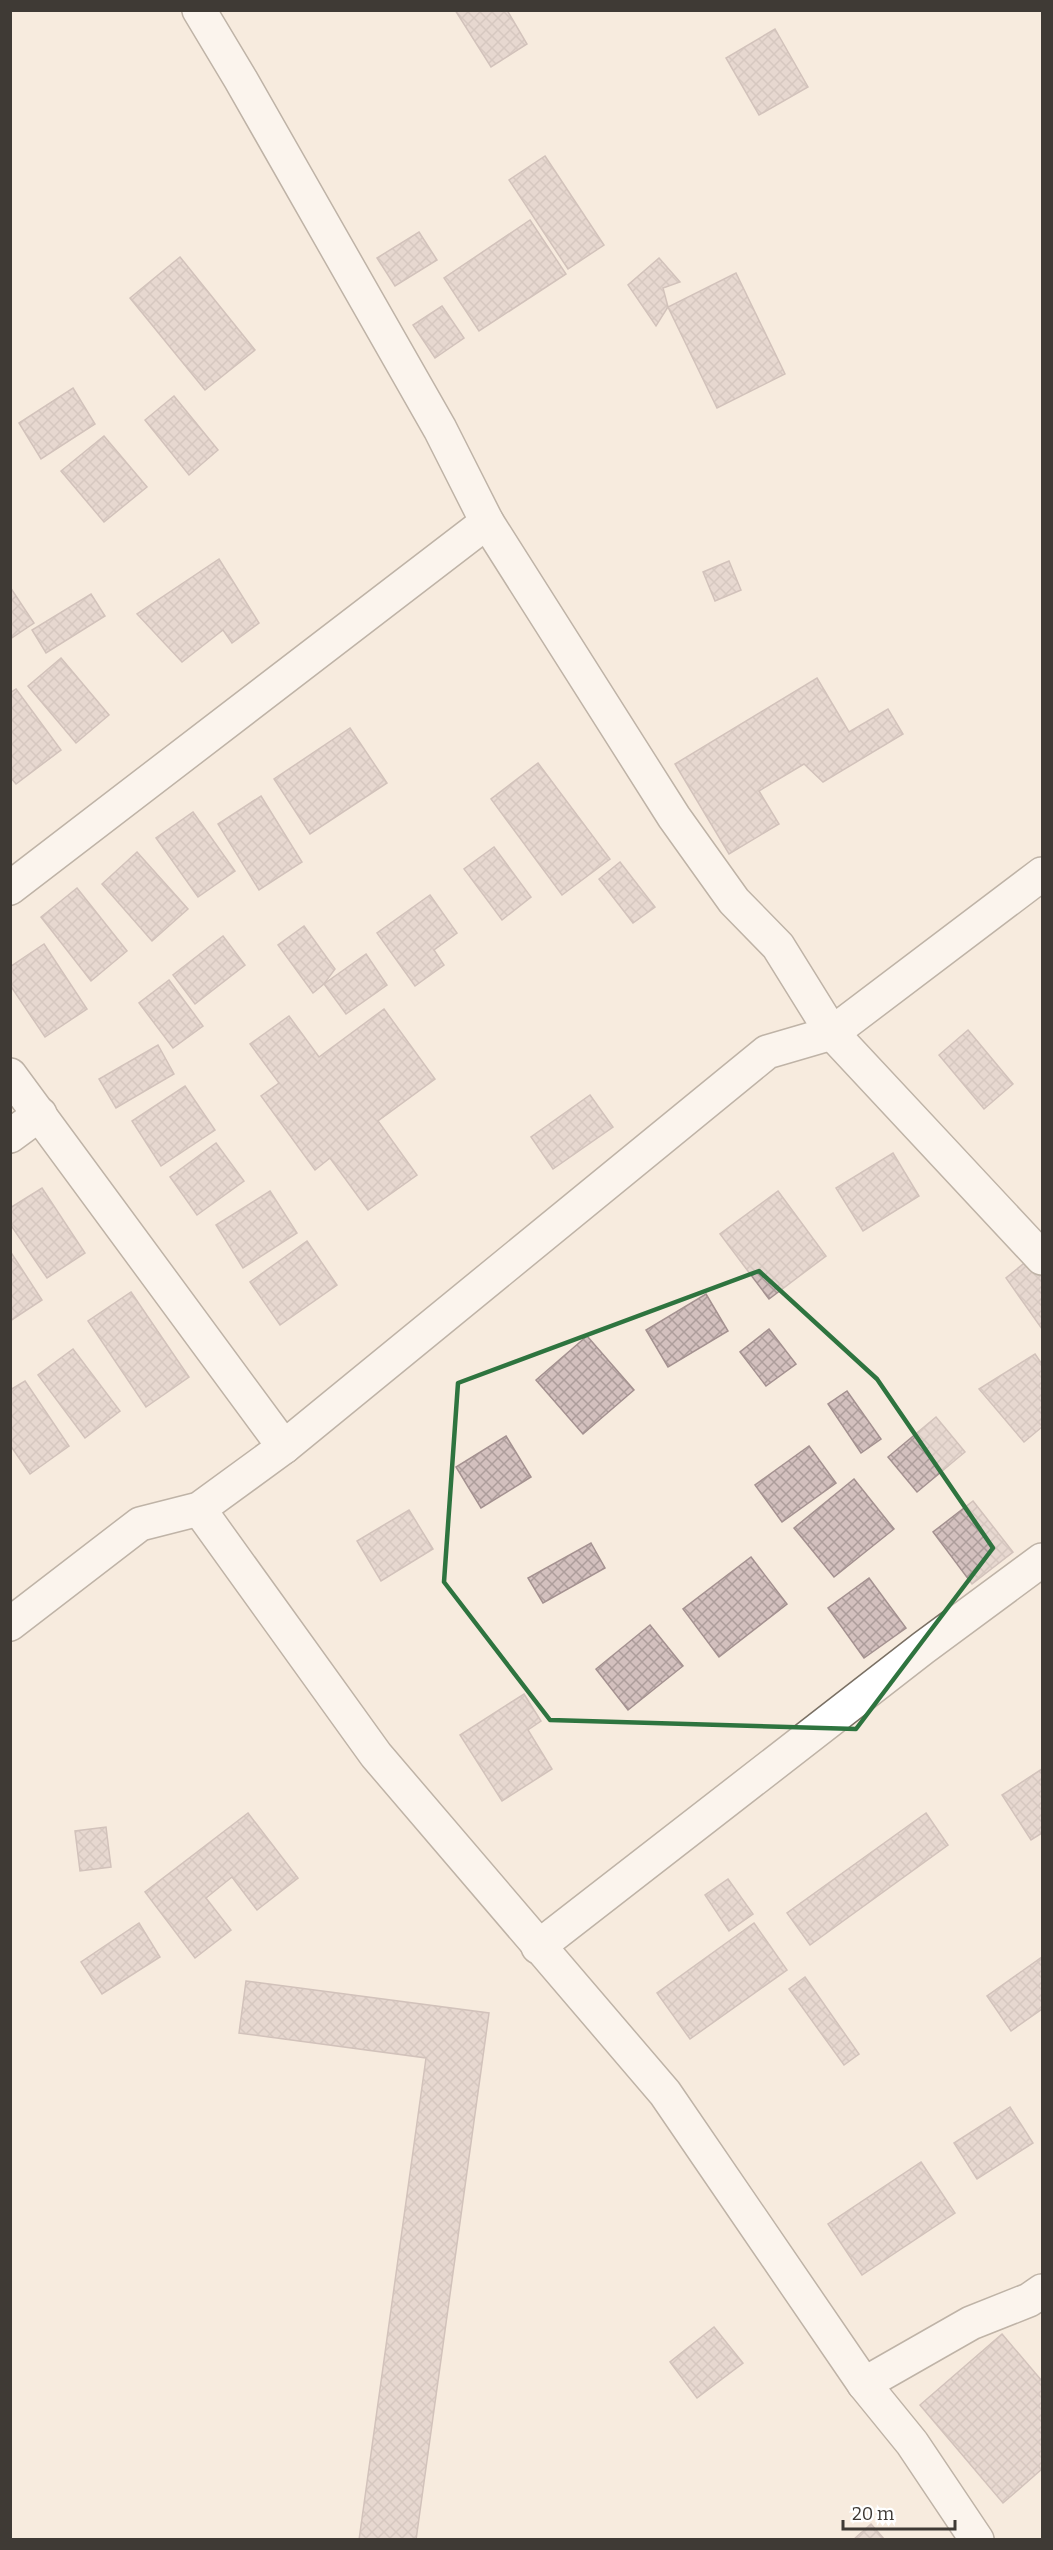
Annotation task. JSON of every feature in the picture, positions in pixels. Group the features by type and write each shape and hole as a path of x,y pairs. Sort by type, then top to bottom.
{"street":[{"path":"199,10 440,429 487,522 674,818 734,901 778,946 832,1033 1042,1258"},
{"path":"10,888 487,522"},
{"path":"10,1624 140,1524 199,1509 284,1447 767,1052 832,1033 1042,874"},
{"path":"10,1075 284,1447"},
{"path":"10,1136 40,1114"},
{"path":"199,1509 376,1755 665,2093 864,2384 912,2443 977,2540"},
{"path":"538,1947 914,1656 1042,1560"},
{"path":"864,2384 971,2323 1029,2300 1042,2291"}],"highlighted area":[{"path":"759,1271 877,1379 993,1548 856,1729 550,1720 444,1582 458,1383"}],"building":[{"path":"455,10 507,10 527,44 491,67"},
{"path":"775,29 808,87 759,115 726,58"},
{"path":"545,156 604,245 568,269 509,180"},
{"path":"530,220 566,274 479,331 444,278"},
{"path":"419,232 437,260 395,286 377,258"},
{"path":"180,257 255,350 205,390 130,298"},
{"path":"659,258 680,282 663,288 668,307 656,326 628,285"},
{"path":"736,273 785,374 717,408 668,307"},
{"path":"442,306 464,338 435,358 413,325"},
{"path":"73,388 95,424 41,459 19,423"},
{"path":"174,396 218,450 189,475 145,420"},
{"path":"104,436 147,487 104,522 61,471"},
{"path":"219,559 259,623 232,643 223,630 182,662 137,614"},
{"path":"729,561 741,590 715,601 703,572"},
{"path":"10,587 34,623 10,639"},
{"path":"91,594 105,616 46,653 32,630"},
{"path":"61,658 109,715 76,743 28,686"},
{"path":"817,678 849,732 888,709 903,734 823,782 804,764 759,791 779,824 729,854 675,764"},
{"path":"16,689 61,750 16,784 10,777 10,693"},
{"path":"350,728 387,783 310,834 274,779"},
{"path":"538,763 610,859 562,895 491,799"},
{"path":"261,796 302,862 259,890 218,824"},
{"path":"193,812 235,871 198,897 156,838"},
{"path":"494,847 531,897 502,920 464,869"},
{"path":"137,852 188,909 152,941 102,884"},
{"path":"620,862 655,907 633,923 599,879"},
{"path":"77,888 127,951 91,981 41,917"},
{"path":"430,895 457,933 434,950 444,965 415,986 377,933"},
{"path":"304,926 335,969 324,984 313,993 278,945"},
{"path":"223,936 245,965 195,1004 173,975"},
{"path":"44,944 87,1009 45,1037 10,985 10,967"},
{"path":"366,954 387,985 346,1014 324,984"},
{"path":"169,980 203,1026 173,1048 139,1003"},
{"path":"384,1009 435,1079 378,1121 417,1175 368,1210 330,1158 315,1170 261,1096 279,1083 250,1044 289,1016 319,1057"},
{"path":"968,1030 1013,1084 984,1109 939,1055"},
{"path":"158,1045 174,1074 116,1108 99,1079"},
{"path":"185,1086 215,1130 161,1166 132,1121"},
{"path":"590,1095 613,1127 553,1169 531,1137"},
{"path":"216,1143 244,1181 197,1215 170,1177"},
{"path":"893,1153 919,1196 863,1231 836,1188"},
{"path":"42,1188 85,1253 47,1278 10,1224 10,1208"},
{"path":"270,1191 297,1233 243,1268 216,1225"},
{"path":"778,1191 826,1256 769,1299 720,1234"},
{"path":"307,1241 337,1285 280,1325 250,1282"},
{"path":"10,1251 42,1300 10,1321"},
{"path":"1034,1255 1042,1267 1042,1329 1006,1278"},
{"path":"131,1292 189,1377 146,1407 88,1321"},
{"path":"706,1294 728,1331 668,1367 646,1330"},
{"path":"769,1329 796,1364 766,1386 740,1352"},
{"path":"587,1336 634,1390 583,1434 536,1380"},
{"path":"73,1349 120,1411 85,1438 38,1375"},
{"path":"1035,1354 1042,1364 1042,1427 1024,1442 979,1389"},
{"path":"25,1381 69,1446 30,1474 10,1445 10,1390"},
{"path":"847,1391 881,1439 861,1453 828,1404"},
{"path":"936,1417 965,1452 917,1492 888,1457"},
{"path":"506,1436 531,1477 481,1508 456,1467"},
{"path":"809,1446 836,1483 782,1522 755,1485"},
{"path":"854,1479 894,1529 834,1577 794,1528"},
{"path":"973,1501 1013,1552 972,1584 933,1532"},
{"path":"409,1510 433,1549 381,1581 357,1541"},
{"path":"591,1543 605,1568 543,1603 528,1578"},
{"path":"751,1557 787,1604 719,1657 683,1609"},
{"path":"869,1578 906,1628 864,1658 828,1608"},
{"path":"650,1625 683,1666 628,1710 596,1669"},
{"path":"524,1694 541,1721 528,1730 552,1769 502,1801 460,1735"},
{"path":"1042,1769 1042,1833 1031,1840 1002,1795"},
{"path":"248,1813 298,1878 257,1910 232,1877 206,1898 231,1930 195,1958 145,1892"},
{"path":"926,1813 948,1845 810,1945 787,1913"},
{"path":"106,1827 111,1867 80,1871 75,1831"},
{"path":"728,1879 753,1914 729,1931 705,1895"},
{"path":"139,1923 160,1957 102,1994 81,1962"},
{"path":"754,1923 787,1970 690,2039 657,1993"},
{"path":"1042,1957 1042,2009 1011,2031 987,1996"},
{"path":"805,1977 859,2054 844,2065 789,1989"},
{"path":"246,1981 489,2013 416,2540 359,2540 426,2058 239,2033"},
{"path":"1010,2107 1033,2143 977,2179 954,2143"},
{"path":"921,2162 955,2213 862,2275 828,2224"},
{"path":"714,2327 743,2363 697,2398 670,2362"},
{"path":"1002,2334 1042,2381 1042,2469 1003,2503 920,2405"},
{"path":"871,2524 885,2540 853,2540"}]}
